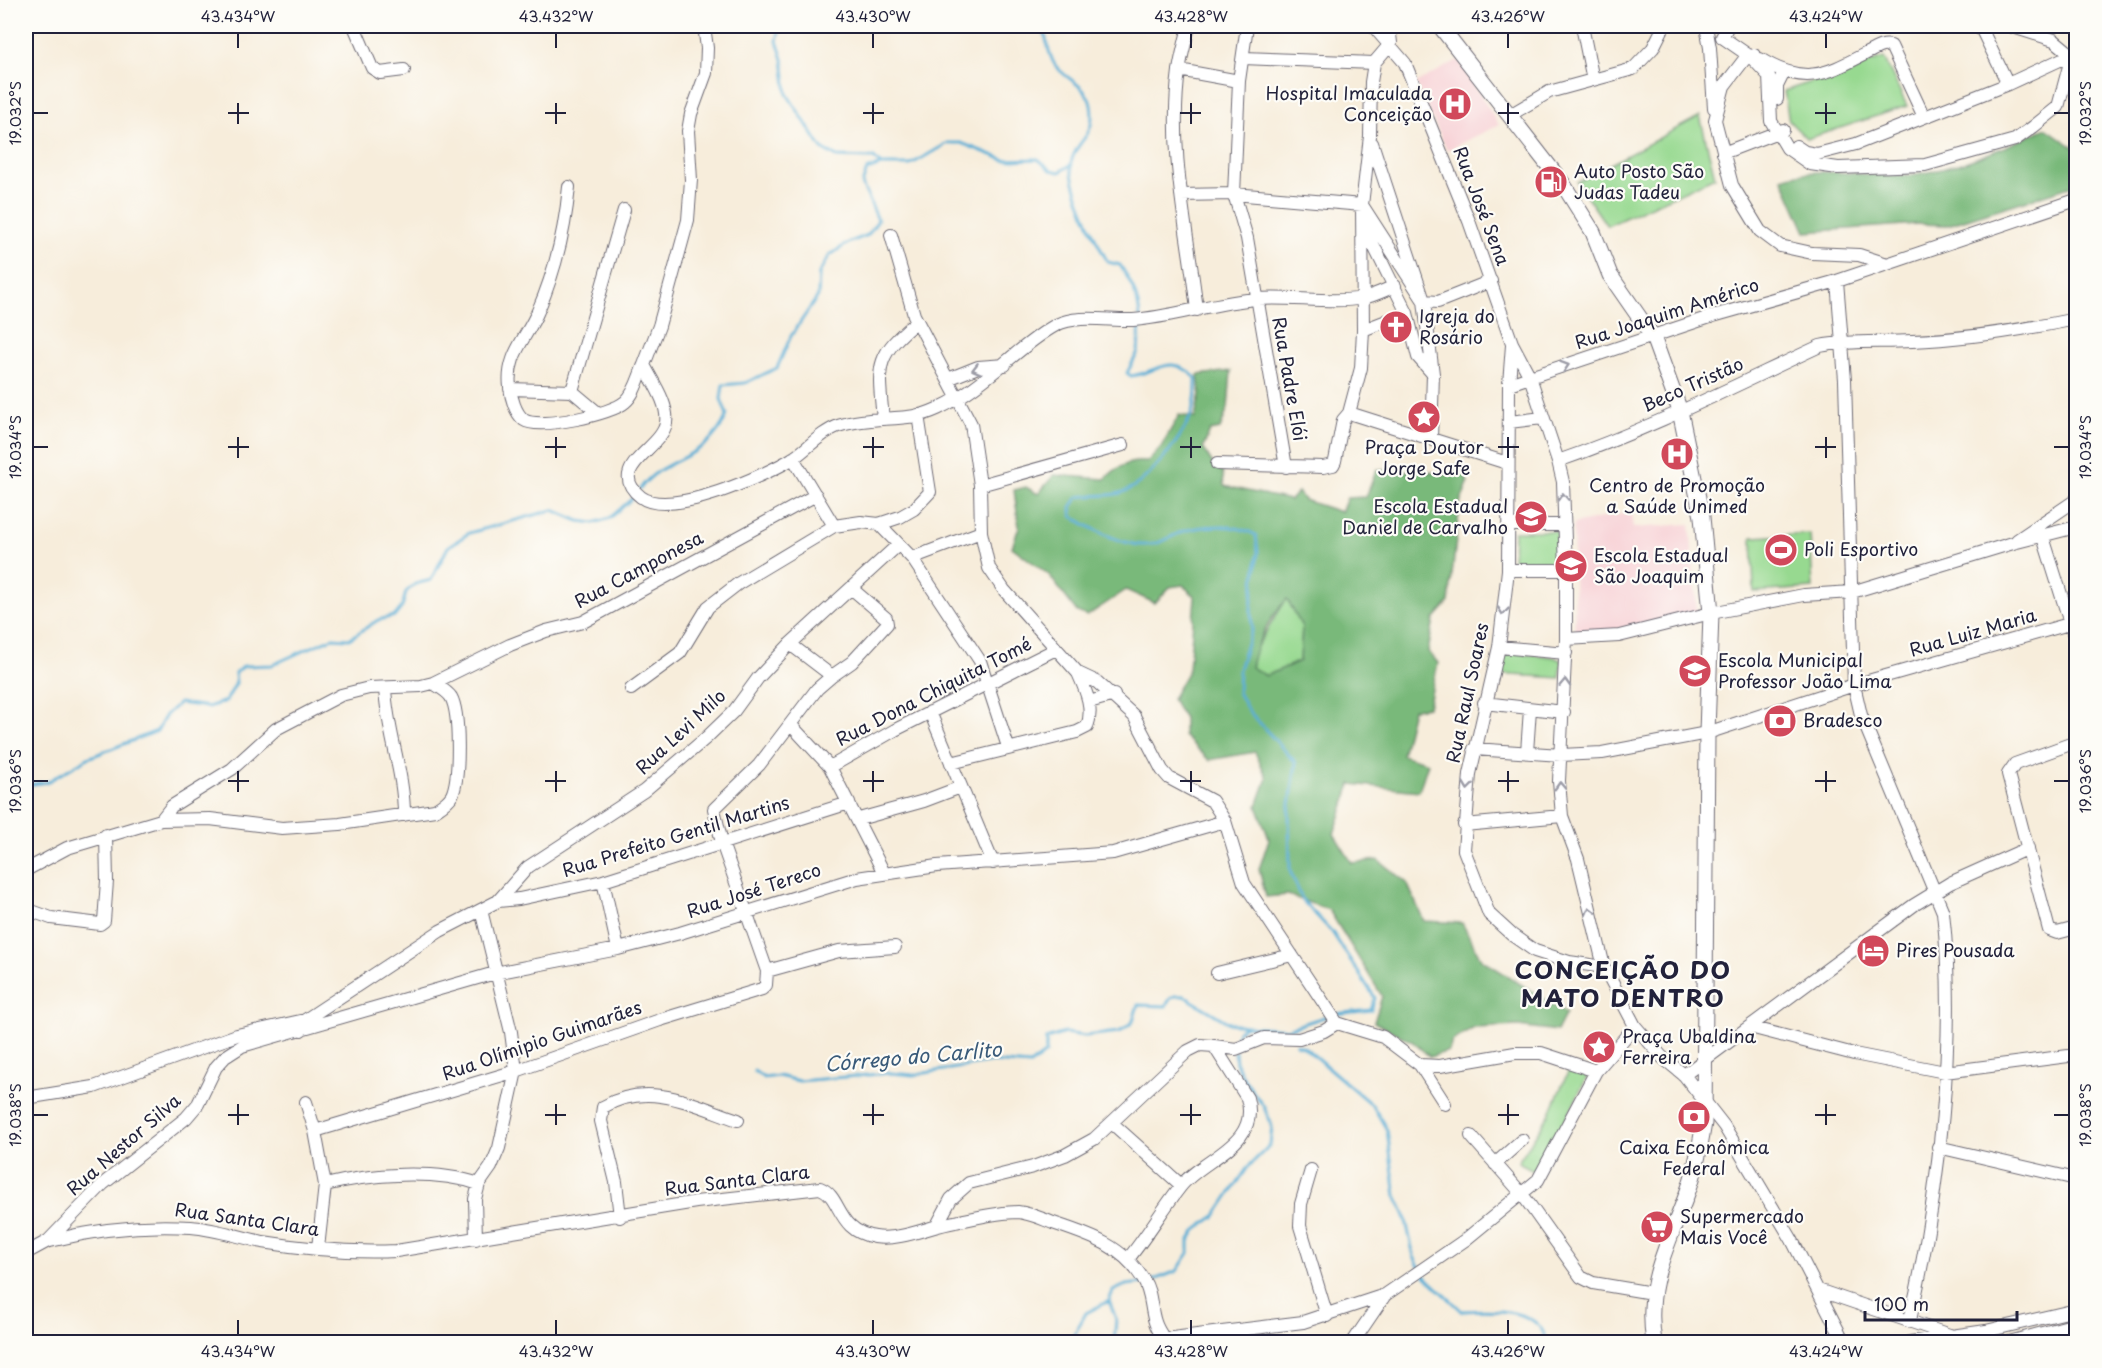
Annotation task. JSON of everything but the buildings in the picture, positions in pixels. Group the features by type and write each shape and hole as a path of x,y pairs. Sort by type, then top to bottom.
{"main road":[{"path":"1440,26 1563,184 1593,232 1610,275 1653,337 1680,411 1702,517 1711,613 1707,733 1704,1123 1698,1161 1665,1246 1652,1293 1654,1342"}],"street":[{"path":"354,26 372,68 380,73 404,70"},
{"path":"569,187 557,259 538,313 514,353 509,371 514,405 523,419 537,424 568,420 626,401 644,365 658,326 688,220 691,180 688,131 691,114 706,73 707,48 704,26"},
{"path":"1189,26 1179,70 1176,129 1181,195 1197,310"},
{"name":"Rua Padre Elói","path":"1247,26 1239,81 1234,194 1247,238 1286,466"},
{"name":"Rua José Sena","path":"1373,26 1391,43 1405,63 1491,281 1512,343"},
{"path":"1217,464 1332,465 1343,420 1349,413 1361,368 1364,330 1362,205 1370,136 1371,82 1374,63 1391,43 1389,26"},
{"path":"1582,26 1593,81"},
{"path":"1510,115 1549,92 1633,69 1643,61 1664,26"},
{"path":"1706,26 1710,48 1715,120 1732,185 1760,231 1780,246 1812,253 1859,255 1884,263"},
{"path":"1726,26 1722,37 1752,56 1784,72 1808,77 1827,74 1881,46 1891,46 1924,117"},
{"path":"1980,26 2008,84"},
{"path":"2010,26 2054,40 2074,54"},
{"path":"1752,56 1769,76 1772,121 1793,144 1805,152 1817,154 1856,144 2008,84 2074,54"},
{"path":"1784,72 1777,86 1776,103 1780,131 1787,148 1810,164 1838,168 1925,165 2015,140 2024,134 2058,107 2074,54"},
{"path":"1715,120 1724,86 1744,60 1752,56"},
{"path":"1243,58 1374,63"},
{"path":"1179,70 1239,81"},
{"path":"1724,153 1780,131"},
{"path":"1370,136 1424,301 1433,374 1431,439"},
{"path":"1181,195 1234,194 1362,205"},
{"name":"Rua Joaquim Américo","path":"1509,384 1713,316 1837,281 1884,263 2076,200"},
{"path":"1362,205 1424,301"},
{"path":"572,391 624,210"},
{"path":"1362,223 1407,313 1418,357 1433,374"},
{"path":"891,235 917,321 971,423 980,485 981,532 989,568 1004,590 1078,673 1089,702 1091,716 1087,727 1077,732 1008,747 951,763"},
{"path":"1424,301 1438,302 1491,281"},
{"path":"1837,281 1852,592 1854,685 1861,715 1935,892 1942,912 1946,942 1945,1072 1938,1148 1910,1320"},
{"path":"644,365 663,402 666,425 663,433 634,464 630,471 629,484 641,497 659,504 684,502 762,473 793,458 835,427 918,416 958,398 1059,323 1133,320 1256,299 1363,298 1395,286"},
{"path":"1364,330 1407,313"},
{"name":"Beco Tristão","path":"1558,460 1592,449 1680,411 1820,346 1841,342 1911,341 1999,335 2076,319"},
{"path":"883,419 879,378 881,363 894,340 917,321"},
{"path":"1512,343 1530,377 1558,460 1563,482 1566,653 1559,781 1562,816 1578,859 1604,968 1635,1026 1662,1057 1684,1076 1724,1126 1792,1240 1844,1342"},
{"name":"Rua Raul Soares","path":"1512,343 1509,384 1508,570 1499,646 1474,749 1464,825 1464,850 1489,914 1535,951 1569,963 1604,968"},
{"path":"948,380 978,368 1005,365"},
{"path":"510,389 572,391 597,412"},
{"path":"1349,413 1508,463"},
{"path":"631,689 680,653 700,618 717,599 784,555 834,526 861,522 879,524 914,509 930,492 918,416"},
{"path":"1509,422 1543,417"},
{"path":"980,485 1123,445"},
{"path":"793,458 834,526"},
{"name":"Rua Camponesa","path":"161,820 172,806 232,769 276,729 341,695 353,691 433,683 510,645 546,631 583,622 816,495"},
{"path":"2013,543 2076,500"},
{"path":"879,524 912,558 980,661 1008,747"},
{"path":"1508,525 1565,525"},
{"path":"1566,639 1619,636 1711,613 1804,595 1852,592 2013,543 2076,527"},
{"path":"912,558 981,532"},
{"path":"2043,537 2074,623 2076,642"},
{"name":"Rua Levi Milo","path":"498,901 528,867 644,790 706,738 734,711 758,678 790,644 898,545"},
{"path":"1508,570 1566,570"},
{"path":"851,588 885,618 887,624 852,662 817,689 759,765 718,804 714,816 767,972 839,951 895,947"},
{"name":"Rua Luiz Maria","path":"1474,749 1561,755 1602,753 1707,733 1854,685 2074,623"},
{"path":"790,644 832,676"},
{"path":"1499,646 1566,653"},
{"name":"Rua Dona Chiquita Tomé","path":"830,767 930,712 1056,649"},
{"path":"1078,673 1097,682 1114,695 1134,716 1162,770 1170,778 1212,801 1225,821 1244,883 1331,1015 1383,1037 1420,1065 1445,1104"},
{"path":"26,870 67,848 161,820 210,819 282,828 435,810 445,803 454,789 457,753 455,708 451,696 433,683"},
{"path":"385,688 391,736 402,784 404,815"},
{"path":"1089,702 1114,695"},
{"path":"1484,703 1564,712"},
{"path":"1527,752 1530,709"},
{"path":"930,712 979,824 993,863"},
{"path":"791,725 830,767 859,819 884,873"},
{"path":"2076,742 2015,764 2009,769 2009,781 2049,930 2057,933 2076,928"},
{"path":"859,819 924,801 961,787"},
{"name":"Rua Prefeito Gentil Martins","path":"303,1025 440,931 498,901 519,899 603,881 849,803"},
{"path":"1464,825 1562,816"},
{"name":"Rua José Tereco","path":"303,1025 495,973 618,950 746,915 812,891 884,873 1113,853 1225,821"},
{"path":"26,909 51,918 102,923 105,918 107,881 106,835"},
{"path":"1684,1076 1935,892 2028,848"},
{"path":"603,881 618,950"},
{"path":"476,1239 475,1199 479,1184 491,1167 499,1148 516,1071 511,1032 481,910"},
{"path":"1217,974 1292,955"},
{"name":"Rua Olímipio Guimarães","path":"315,1131 516,1071 660,1020 762,989 768,980 767,972"},
{"path":"937,1225 951,1199 969,1184 1065,1155 1094,1139 1113,1124 1188,1051 1209,1046 1233,1049 1264,1038 1293,1039 1324,1031 1331,1015"},
{"path":"26,1098 94,1087 237,1035 303,1025"},
{"name":"Rua Nestor Silva","path":"26,1252 48,1241 103,1185 186,1118 198,1104 216,1067 225,1057 242,1046 303,1025"},
{"path":"1165,1341 1303,1322 1327,1316 1385,1295 1478,1231 1538,1180 1553,1156 1596,1071 1635,1026"},
{"path":"1750,1027 1854,1054 1945,1072 2076,1056"},
{"path":"1128,1259 1181,1185 1230,1148 1245,1130 1250,1107 1247,1098 1209,1046"},
{"path":"1420,1065 1440,1066 1515,1053 1541,1053 1596,1071"},
{"path":"620,1216 616,1182 601,1121 603,1107 633,1096 663,1095 693,1102 738,1120"},
{"path":"306,1102 315,1131 325,1185 318,1248"},
{"path":"1113,1124 1181,1185"},
{"path":"1471,1136 1522,1194 1581,1277 1593,1283 1652,1293"},
{"path":"1495,1164 1522,1140"},
{"path":"1938,1148 2076,1179"},
{"path":"1311,1170 1301,1204 1300,1226 1327,1316"},
{"path":"325,1185 376,1177 448,1176 479,1184"},
{"name":"Rua Santa Clara","path":"48,1241 106,1228 183,1227 226,1232 262,1242 366,1253 396,1251 696,1202 820,1188 829,1194 849,1227 861,1234 887,1237 937,1225 1019,1212 1086,1234 1111,1245 1128,1259 1146,1284 1155,1323 1165,1341"},
{"path":"1818,1290 1970,1342"},
{"path":"1353,1342 1385,1295"},
{"path":"1910,1342 1952,1336 2076,1310"},
{"path":"2009,1342 2076,1324"}],"shaded area":[{"name":"Hospital Imaculada Conceição","path":"1458,60 1499,125 1447,150 1416,83"},
{"path":"1631,512 1633,528 1690,524 1697,612 1606,633 1575,634 1573,524"}],"green space":[{"path":"1884,58 1907,106 1807,139 1789,121 1784,91"},
{"path":"1700,116 1715,177 1607,226 1577,182"},
{"path":"2046,128 2076,149 2076,185 1948,225 1918,224 1806,232 1782,178 1813,172 1895,176 1929,172 1980,157"},
{"path":"1231,371 1228,408 1220,429 1210,431 1203,448 1215,467 1222,468 1224,486 1290,500 1298,492 1304,500 1341,512 1347,498 1366,497 1377,469 1399,473 1415,469 1446,475 1456,465 1464,470 1468,483 1460,504 1449,602 1434,619 1428,651 1438,663 1428,707 1413,709 1402,755 1428,763 1419,791 1351,784 1334,834 1352,863 1378,860 1407,883 1424,921 1462,923 1481,959 1566,1013 1557,1031 1518,1026 1474,1028 1452,1041 1449,1051 1430,1057 1413,1042 1374,1022 1382,996 1329,910 1288,895 1266,897 1259,869 1269,839 1257,806 1267,778 1255,752 1209,760 1184,736 1184,718 1172,699 1189,669 1195,597 1183,585 1170,587 1155,603 1126,590 1087,616 1077,612 1049,575 1012,547 1019,527 1014,490 1026,487 1038,494 1054,475 1105,479 1124,465 1147,462 1161,447 1179,415 1195,418 1200,394 1198,375","holes":["1287,599 1302,627 1300,661 1266,676 1251,667 1264,631"]},
{"path":"1514,531 1558,531 1559,564 1513,563"},
{"name":"Poli Esportivo","path":"1810,534 1813,588 1754,592 1752,537"},
{"path":"1287,598 1302,627 1300,661 1266,676 1251,667 1254,651"},
{"path":"1504,651 1554,657 1562,661 1560,678 1498,674"},
{"path":"1569,1070 1588,1075 1565,1121 1535,1171 1518,1162 1549,1115"}],"waterway":[{"path":"786,26 779,32 777,41 783,59 787,94 822,149 837,157 874,158 881,165"},
{"path":"1043,26 1055,65 1089,98 1091,124 1072,159 1071,168 1074,181 1090,227 1108,262 1120,265 1131,283 1138,302 1140,317"},
{"path":"640,489 661,469 697,450 718,431 727,415 721,399 723,385 745,383 777,368 791,336 818,296 819,273 830,255 850,242 868,235 878,220 862,184 867,170 881,165 910,165 948,143 961,143 1005,160 1038,159 1051,170 1060,172 1072,164"},
{"path":"1140,323 1138,352 1127,373 1131,376 1171,365 1187,370 1196,378 1193,410 1180,436 1162,460 1140,482 1120,493 1078,497 1071,507 1072,516 1107,535 1137,545 1156,544 1184,531 1212,526 1240,529 1256,535 1258,552 1251,608 1252,628 1239,669 1238,692 1247,709 1296,763 1289,811 1290,871 1303,901 1332,932 1375,998 1371,1010 1334,1014"},
{"path":"26,785 47,782 88,758 157,731 166,715 179,703 208,707 226,701 236,683 235,673 244,666 272,665 332,638 349,639 378,620 395,616 402,607 406,592 415,584 431,580 448,547 469,533 553,510 579,521 594,523 610,518 636,495"},
{"name":"Córrego do Carlito","path":"754,1071 764,1078 778,1076 799,1081 891,1073 913,1075 993,1062 1030,1065 1046,1053 1046,1039 1065,1033 1085,1036 1119,1032 1132,1023 1138,1005 1166,1006 1171,998 1177,996 1184,996 1229,1023 1245,1026"},
{"path":"1235,1045 1238,1031 1246,1026 1287,1029 1327,1016"},
{"path":"1296,1044 1304,1047 1373,1106 1387,1130 1396,1196 1405,1216 1414,1257 1420,1268"},
{"path":"1149,1282 1177,1271 1189,1253 1189,1241 1196,1230 1215,1216 1248,1167 1270,1145 1272,1127 1264,1107 1244,1079 1236,1063 1235,1052"},
{"path":"1423,1274 1462,1311 1499,1311 1525,1316 1535,1322 1546,1342"},
{"path":"1114,1342 1116,1319 1109,1301 1113,1291 1126,1285 1143,1283"},
{"path":"1070,1342 1086,1313 1109,1301"}],"place":[{"name":"Hospital Imaculada Conceição","path":"1455,104"},
{"name":"Auto Posto São Judas Tadeu","path":"1551,182"},
{"name":"Igreja do Rosário","path":"1396,327"},
{"name":"Praça Doutor Jorge Safe","path":"1424,417"},
{"name":"Centro de Promoção a Saúde Unimed","path":"1677,454"},
{"name":"Escola Estadual Daniel de Carvalho","path":"1531,517"},
{"name":"Poli Esportivo","path":"1781,550"},
{"name":"Escola Estadual São Joaquim","path":"1571,566"},
{"name":"Escola Municipal Professor João Lima","path":"1695,671"},
{"name":"Bradesco","path":"1780,721"},
{"name":"Pires Pousada","path":"1873,951"},
{"name":"Praça Ubaldina Ferreira","path":"1599,1047"},
{"name":"Caixa Econômica Federal","path":"1694,1117"},
{"name":"Supermercado Mais Você","path":"1657,1227"}],"district":[{"name":"CONCEIÇÃO DO MATO DENTRO","path":"1623,985"}]}
